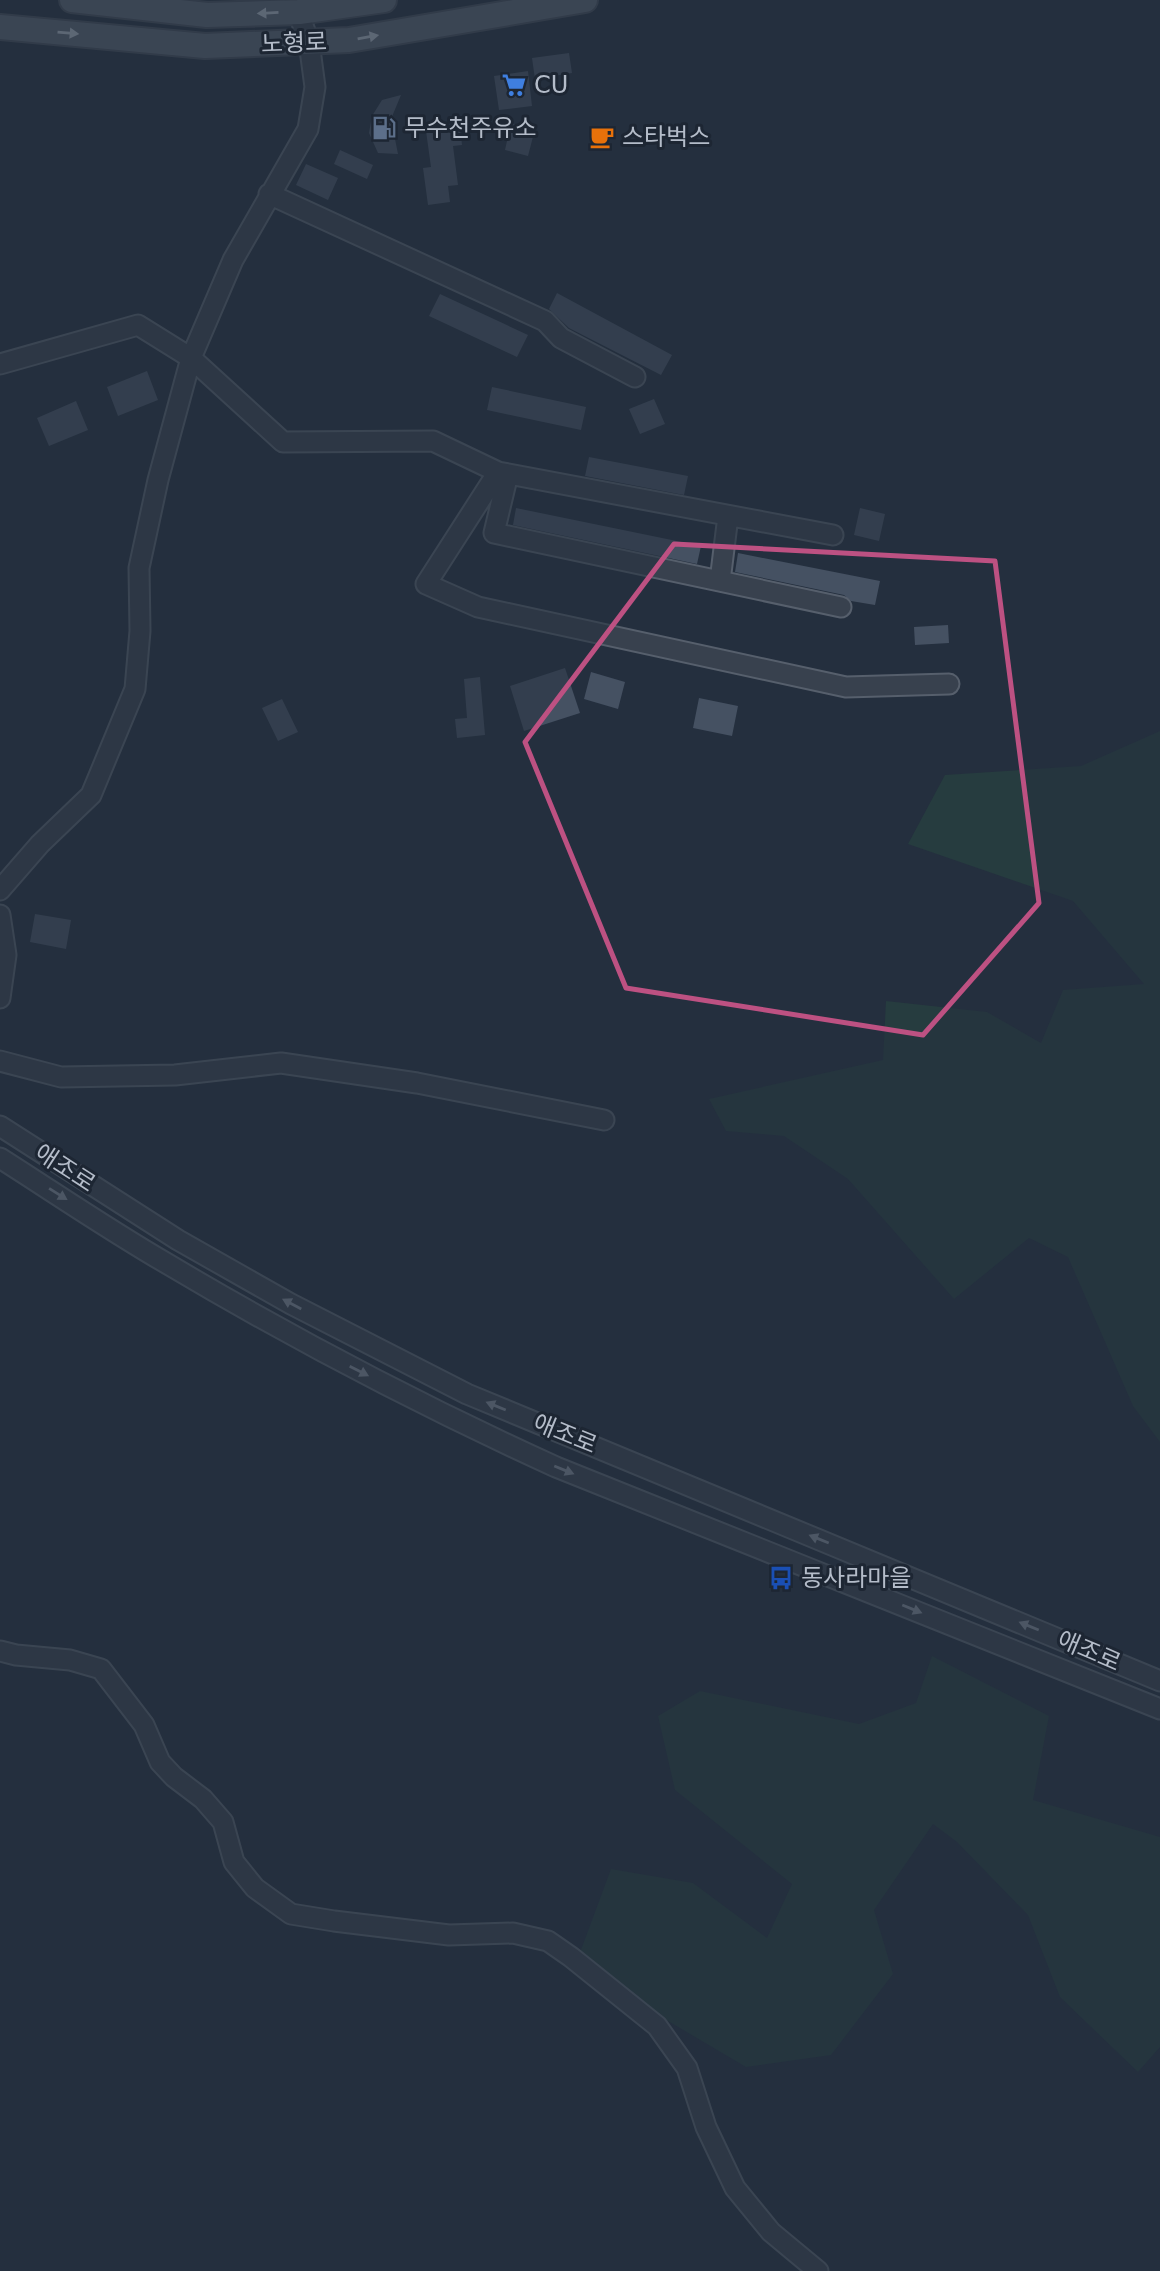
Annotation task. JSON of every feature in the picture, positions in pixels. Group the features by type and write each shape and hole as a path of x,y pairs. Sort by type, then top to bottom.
{"main road":[{"name":"노형로","path":"72,0 207,15 384,0"},
{"name":"노형로","path":"0,27 205,46 309,42 349,40 585,0"}],"street":[{"path":"0,890 40,844 91,795 135,689 140,631 139,568 158,480 191,358 233,260 308,129 315,87 309,42 296,6"},
{"path":"269,194 545,321 561,338 635,377"},
{"path":"0,364 138,325 191,358 283,442 433,441 503,473 833,535"},
{"path":"503,473 494,533 841,607"},
{"path":"503,473 426,584 478,607 846,687 949,684"},
{"path":"720,581 728,516"},
{"path":"0,915 6,955 0,998"},
{"path":"0,1061 61,1077 175,1075 281,1063 417,1083 604,1120"},
{"name":"애조로","path":"0,1126 178,1240 291,1304 467,1394 1160,1681"},
{"name":"애조로","path":"0,1158 186,1275 353,1368 459,1423 568,1471 1160,1709"},
{"path":"0,1651 70,1660 101,1669 144,1725 160,1762 173,1777 203,1799 223,1822 234,1862 255,1888 291,1914 334,1922 449,1935 513,1933 548,1941 570,1957 657,2026 687,2067 706,2127 735,2188 771,2232 818,2271"}],"highlighted area":[{"path":"674,544 995,561 1039,903 923,1035 626,988 525,742"}],"green space":[{"path":"1160,731 1160,1442 1133,1406 1068,1257 1029,1238 954,1299 848,1179 784,1136 726,1131 709,1099 883,1060 886,1001 987,1012 1041,1043 1063,990 1144,984 1073,901 908,844 945,775 1081,766"},
{"path":"932,1656 1049,1716 1033,1800 1160,1837 1160,2047 1138,2072 1060,1997 1028,1915 957,1842 933,1824 874,1910 893,1974 831,2055 746,2067 575,1966 611,1869 693,1883 767,1938 792,1884 675,1790 658,1716 700,1691 859,1724 916,1703"}],"building":[{"path":"569,53 572,73 535,79 532,58"},
{"path":"528,71 532,106 499,110 494,76"},
{"path":"401,95 391,119 398,154 378,153 369,133 372,116 382,100"},
{"path":"511,123 535,129 528,156 505,150"},
{"path":"460,126 462,145 453,146 458,185 448,186 450,202 428,205 423,168 431,167 426,131"},
{"path":"340,150 373,165 367,179 334,164"},
{"path":"306,164 338,178 328,200 296,185"},
{"path":"557,293 672,355 661,375 569,328 549,309"},
{"path":"440,294 528,335 517,357 429,316"},
{"path":"147,371 158,400 118,416 107,387"},
{"path":"492,387 586,407 581,430 487,410"},
{"path":"654,399 665,424 640,434 629,409"},
{"path":"76,401 88,430 49,446 37,418"},
{"path":"589,457 688,476 684,495 585,476"},
{"path":"516,508 701,546 697,564 513,525"},
{"path":"860,508 885,514 879,541 854,535"},
{"path":"738,553 880,581 875,605 851,601 844,595 735,572"},
{"path":"948,625 949,643 915,645 914,627"},
{"path":"565,668 580,713 524,731 510,686"},
{"path":"591,672 625,682 618,709 584,699"},
{"path":"480,677 485,735 457,738 455,719 467,718 464,679"},
{"path":"699,698 738,706 732,736 693,728"},
{"path":"282,699 298,732 278,741 262,708"},
{"path":"35,914 71,920 66,949 30,942"}],"place":[{"name":"CU","path":"514,85"},
{"name":"무수천주유소","path":"384,128"},
{"name":"스타벅스","path":"602,137"},
{"name":"동사라마을","path":"781,1578"}]}
